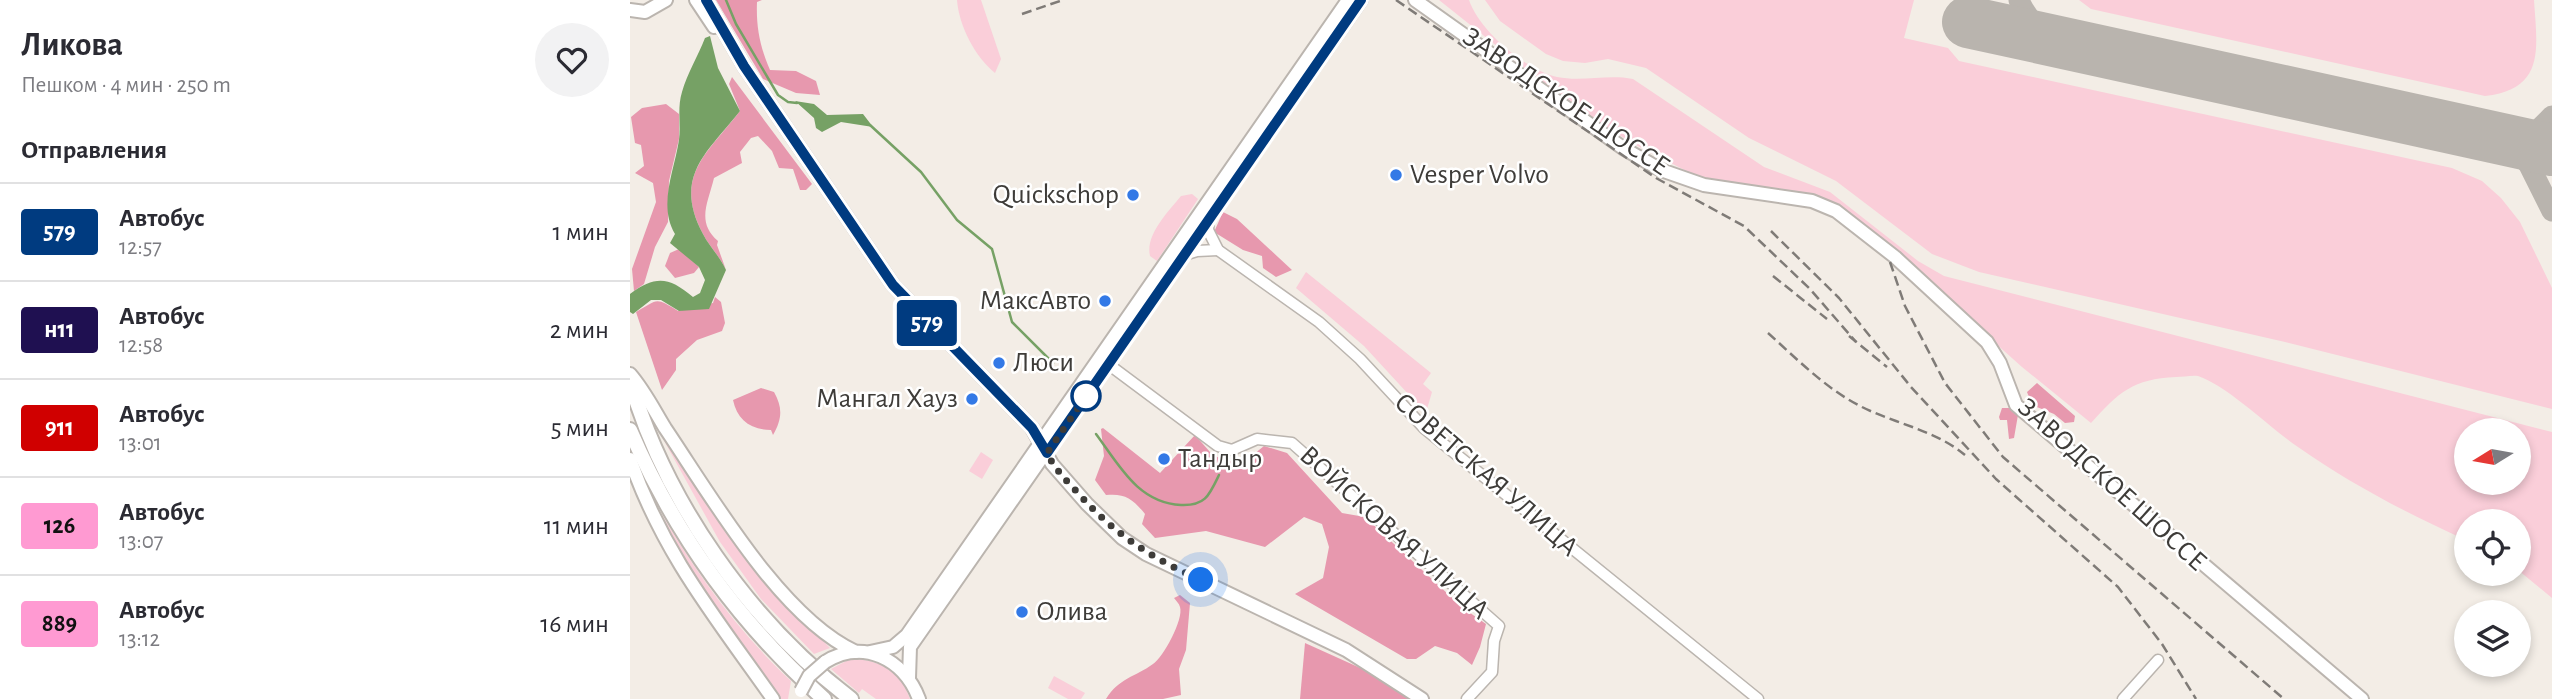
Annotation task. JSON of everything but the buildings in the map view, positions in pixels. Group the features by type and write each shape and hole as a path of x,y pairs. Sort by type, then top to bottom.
{"main road":[{"path":"630,10 645,12 666,0"},
{"path":"695,0 744,66 893,285 1044,447 1056,469 1087,504 1138,549 1346,650 1422,699"},
{"path":"706,0 744,66"},
{"path":"909,678 910,647 1348,0"},
{"path":"799,695 825,662 856,652 893,648 907,635 1108,364 1360,0"},
{"name":"ЗАВОДСКОЕ ШОССЕ","path":"1415,0 1608,137 1661,170 1704,185 1812,201 1836,211 1895,257 1987,342 2000,363 2016,405 2362,699"},
{"path":"630,374 766,573 822,630 841,645 856,652"},
{"path":"630,380 665,467 713,550 782,635 851,699"},
{"path":"630,430 664,502 703,566 757,634 824,699"},
{"path":"630,459 652,517 671,553 773,699"},
{"path":"870,652 887,658 909,678 919,699"}],"street":[{"path":"1184,255 1218,250 1208,230 1209,218"},
{"name":"СОВЕТСКАЯ УЛИЦА","path":"1218,250 1319,322 1360,359 1425,429 1758,699"},
{"name":"ВОЙСКОВАЯ УЛИЦА","path":"1108,364 1219,446 1232,450 1257,439 1292,443 1499,626 1494,641 1492,672 1467,699"},
{"path":"2123,699 2158,660"}],"shaded area":[{"path":"716,0 762,0 757,2 758,28 770,70 796,71 816,81 820,95 796,93 763,79"},
{"path":"957,0 981,0 1001,59 995,73 969,40"},
{"path":"1439,0 1469,0 1482,24 1493,36 1518,57 1544,73 1576,79 1633,79 1764,167 1830,192 1918,261 1944,276 2497,418 2454,418 2454,495 2531,495 2531,427 2552,432 2552,598 2531,581 2531,509 2454,509 2454,534 2359,486 2318,461 2249,408 2210,381 2198,376 2161,378 2138,384 2119,395 2091,423 2022,367 1899,257 1832,205 1700,178 1634,144 1576,109"},
{"path":"1485,0 1914,0 1904,38 1948,48 1959,61 2452,168 2482,181 2501,198 2520,222 2552,288 2552,409 2285,342 1979,272 1932,254 1836,181 1749,138 1646,68 1608,59 1585,63 1563,61 1546,54 1500,21"},
{"path":"2079,0 2534,0 2536,50 2534,63 2519,85 2505,92 2485,96 2091,9"},
{"path":"710,36 718,68 740,111 698,166 691,196 694,214 703,234 726,270 709,309 679,311 661,300 651,300 633,314 630,312 630,294 647,284 655,281 669,282 693,297 700,293 705,280 699,267 670,243 675,234 670,223 667,200 679,140 682,92 705,38"},
{"path":"732,77 812,184 806,190 800,190 793,169 779,168 772,151 758,136 751,138 740,152 742,163 714,178 707,204 707,227 718,241 726,270 703,234 694,214 691,196 693,181 706,153 740,111 729,84"},
{"path":"795,101 814,104 827,115 863,114 873,127 841,122 822,132 816,128 814,118"},
{"path":"666,104 679,114 679,139 669,181 668,222 655,247 644,284 634,291 632,269 656,202 653,183 635,173 644,166 641,145 635,143 631,117 642,108"},
{"path":"1192,194 1198,199 1157,261 1150,256 1149,248 1154,232 1181,196"},
{"path":"1223,212 1237,219 1292,270 1276,277 1263,268 1262,256 1243,250 1214,232"},
{"path":"679,249 699,267 694,273 675,278 665,266 670,253"},
{"path":"1306,272 1431,373 1423,384 1432,392 1427,409 1422,409 1364,346 1296,288"},
{"path":"715,297 721,302 725,323 722,331 697,340 676,359 676,370 662,390 636,312 656,301 678,311 713,303"},
{"path":"2037,383 2075,416 2074,422 2065,423 2054,414 2032,405 2027,392"},
{"path":"761,388 774,392 779,403 780,419 773,435 771,430 751,426 741,418 733,400"},
{"path":"2002,408 2009,408 2018,415 2014,438 2009,439 2007,420 2000,420"},
{"path":"657,428 757,572 830,648 814,654 761,599 720,542"},
{"path":"1103,428 1160,473 1195,435 1210,452 1225,462 1249,458 1264,446 1287,453 1342,513 1365,517 1463,608 1486,624 1472,665 1457,653 1435,646 1416,659 1407,659 1295,594 1323,578 1329,547 1322,524 1304,517 1265,547 1206,531 1155,538 1142,524 1145,514 1137,504 1124,496 1106,495 1095,480 1104,456"},
{"path":"981,452 993,460 982,479 969,471"},
{"path":"645,485 710,589 748,636 791,681 788,699 780,699 695,583"},
{"path":"1180,595 1190,603 1186,650 1179,669 1181,695 1163,699 1106,699 1116,687 1153,664 1162,654 1179,620 1180,607 1174,598"},
{"path":"1305,643 1367,671 1411,699 1300,699"},
{"path":"850,659 870,661 888,668 901,681 910,699 876,699 862,689 859,693 831,669"},
{"path":"1054,676 1085,693 1081,699 1068,699 1048,688"}],"waterway":[{"path":"726,0 736,24 778,95 788,102 797,103"},
{"path":"870,125 921,172 957,220 992,249 1012,322 1053,363"},
{"path":"1096,434 1122,470 1141,490 1166,503 1196,504 1209,494 1219,475"}],"taxiway":[{"path":"2019,0 2036,25 2062,41"},
{"path":"2508,139 2537,131 2552,116"},
{"path":"2508,139 2529,165 2552,211"}],"runway":[{"path":"1968,22 2552,150"}],"railway":[{"path":"1022,14 1063,0"},
{"path":"1396,0 1656,178 1744,226 1810,289 1856,342"},
{"path":"1771,231 1839,298 1911,387 1996,479 2118,587 2162,644 2196,699"},
{"path":"1890,262 1905,306 1945,383 2003,457 2284,699"},
{"path":"1773,276 1827,319"},
{"path":"1768,333 1836,392 1875,413 1941,439 1965,455"},
{"path":"1849,336 1887,367"}],"bus line":[{"name":"579","path":"706,0 744,66 893,285 920,316 1032,428 1047,453 1361,0"}],"place":[{"name":"Vesper Volvo","path":"1396,175"},
{"name":"Quickschop","path":"1133,195"},
{"name":"МаксАвто","path":"1105,301"},
{"name":"Люси","path":"999,363"},
{"name":"Мангал Хауз","path":"972,399"},
{"name":"Тандыр","path":"1164,459"},
{"name":"Олива","path":"1022,612"}],"route":[{"path":"1086,396 1089,392 1047,453 1052,464 1087,504 1127,541 1146,554 1201,580"}]}
